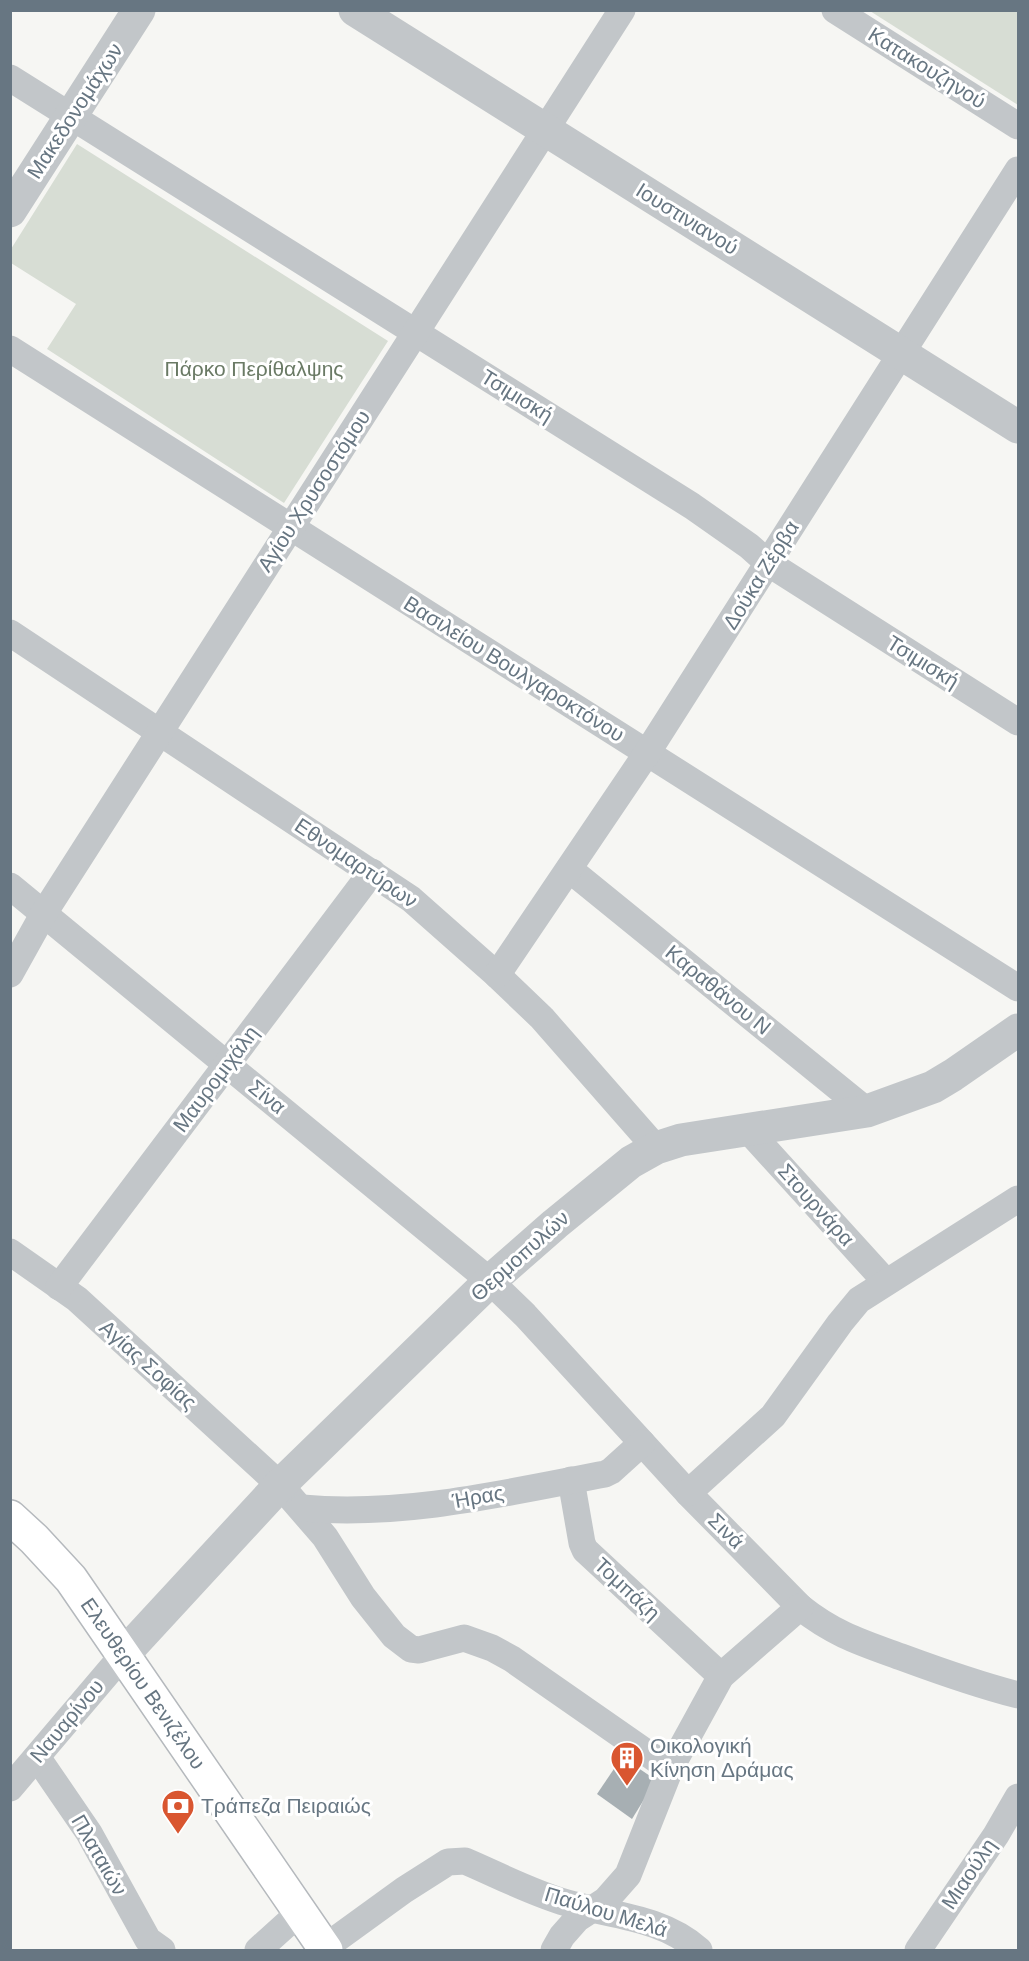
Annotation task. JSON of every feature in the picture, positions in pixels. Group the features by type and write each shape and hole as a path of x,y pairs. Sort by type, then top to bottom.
{"main road":[{"name":"Ελευθερίου Βενιζέλου","path":"10,1517 71,1579 325,1949"}],"street":[{"name":"Μακεδονομάχων","path":"10,211 139,10"},
{"name":"Ιουστινιανού","path":"355,10 1018,427"},
{"name":"Αγίου Χρυσοστόμου","path":"10,974 44,914 160,731 622,10"},
{"name":"Κατακουζηνού","path":"835,10 1018,126"},
{"name":"Τσιμισκή","path":"10,78 692,506 741,540 768,564 1018,722"},
{"name":"Δούκα Ζέρβα","path":"497,975 647,753 1018,170"},
{"name":"Βασιλείου Βουλγαροκτόνου","path":"10,349 1018,988"},
{"name":"Εθνομαρτύρων","path":"10,633 372,872 434,917 542,1018 656,1148"},
{"name":"Καραθάνου Ν","path":"569,869 867,1111"},
{"name":"Μαυρομιχάλη","path":"59,1287 372,872"},
{"path":"10,886 44,914"},
{"name":"Σίνα","path":"44,914 490,1281"},
{"name":"Θερμοπυλών","path":"123,1655 291,1497 490,1281 631,1162 656,1148 681,1140 867,1111 933,1087 953,1076 1018,1030"},
{"name":"Στουρνάρα","path":"747,1128 886,1282"},
{"path":"688,1493 773,1416 859,1300 1004,1210 1018,1198"},
{"name":"Αγίας Σοφίας","path":"10,1252 77,1299 291,1497 325,1538 373,1611 394,1636 411,1648 425,1649 464,1638 492,1648 512,1659 670,1769"},
{"name":"Σινά","path":"490,1281 525,1315 688,1493 800,1607 843,1636 958,1678 1018,1695"},
{"name":"Ήρας","path":"291,1497 366,1510 434,1505 612,1471 642,1443"},
{"name":"Τομπάζη","path":"571,1480 585,1550 721,1676"},
{"path":"554,1950 577,1918 593,1909 618,1888 632,1868 670,1769 721,1676 800,1607"},
{"name":"Ναυαρίνου","path":"10,1788 123,1655"},
{"name":"Πλαταιών","path":"37,1757 88,1833 151,1947"},
{"name":"Μιαούλη","path":"918,1950 996,1834 1018,1797"},
{"name":"Παύλου Μελά","path":"325,1949 404,1890 448,1862 457,1860 465,1861 558,1900 656,1924 679,1935 699,1950"},
{"path":"258,1950 299,1913"}],"green space":[{"path":"870,11 1018,11 1018,105"},
{"name":"Πάρκο Περίθαλψης","path":"77,144 388,341 284,503 47,349 76,304 11,263 11,249"}],"building":[{"name":"Οικολογική Κίνηση Δράμας","path":"622,1757 656,1780 632,1819 597,1794"}],"place":[{"name":"Οικολογική Κίνηση Δράμας","path":"627,1787"},
{"name":"Τράπεζα Πειραιώς","path":"178,1835"}]}
